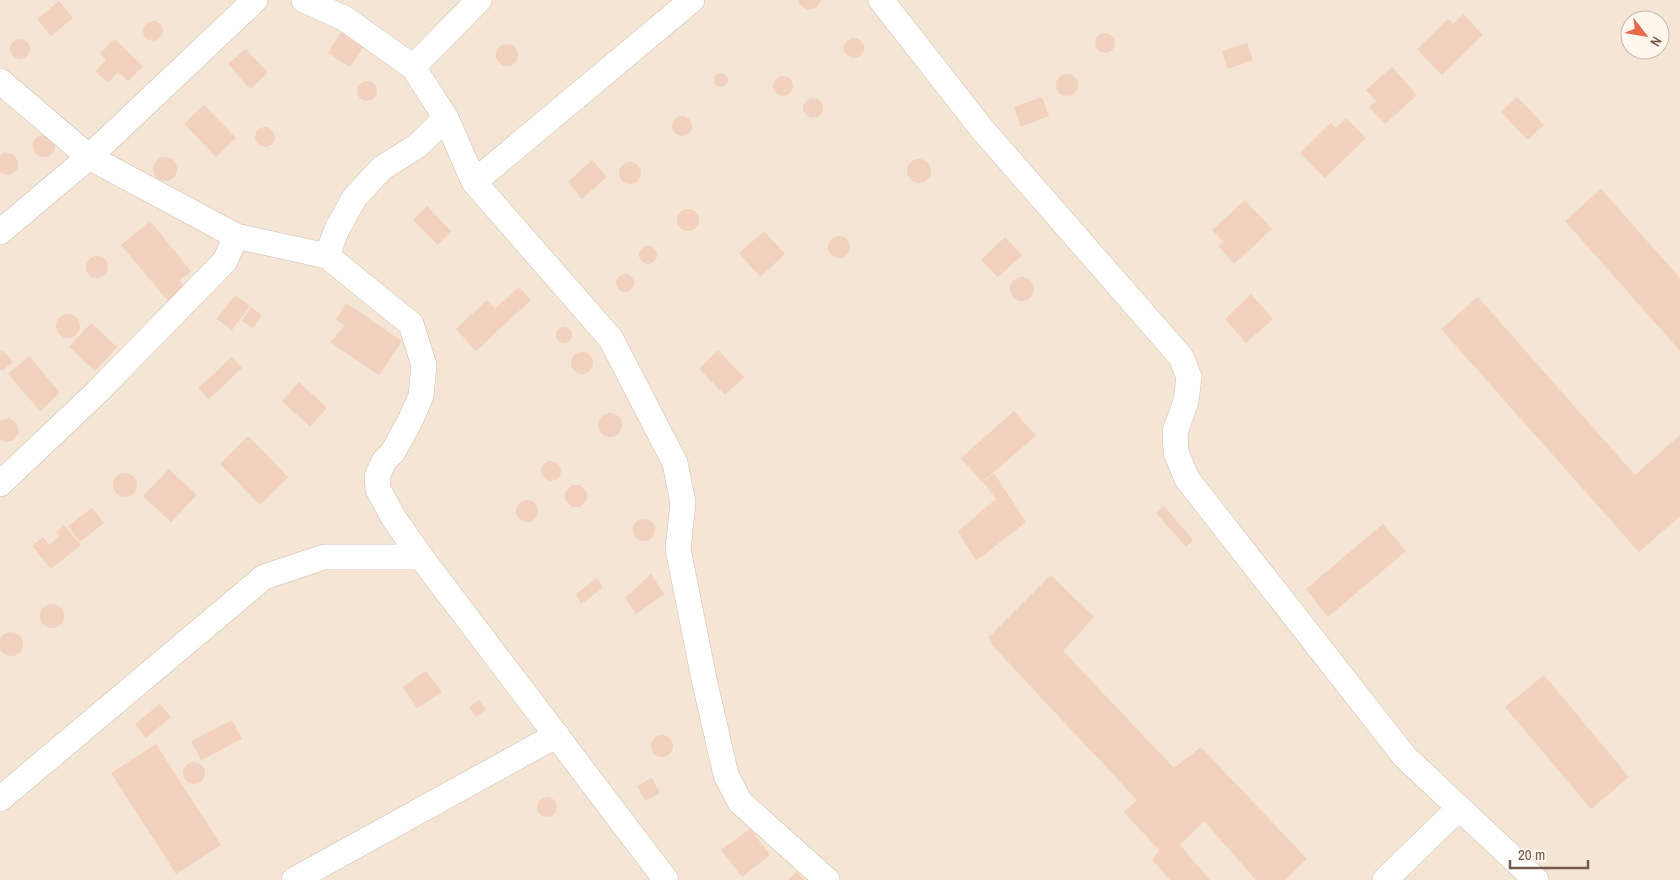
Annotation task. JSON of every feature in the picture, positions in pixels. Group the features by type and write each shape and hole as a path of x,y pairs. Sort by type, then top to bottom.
{"street":[{"path":"0,232 89,157 255,0"},
{"path":"304,0 344,18 413,67 446,118 474,182 611,339 675,463 683,503 678,549 704,679 726,774 740,802 827,880"},
{"path":"413,67 479,0"},
{"path":"474,182 692,0"},
{"path":"881,0 982,129 1181,357 1189,377 1186,401 1175,432 1176,452 1187,479 1405,757 1536,880"},
{"path":"0,81 89,157 236,236 327,256 411,324 424,365 421,396 410,422 393,452 384,461 377,476 378,489 389,510 421,556 666,880"},
{"path":"327,256 337,230 355,197 382,168 417,146 446,118"},
{"path":"0,484 97,392 225,261 236,236"},
{"path":"0,799 264,578 324,557 421,556"},
{"path":"294,880 557,735"},
{"path":"1385,880 1459,808"}],"shaded area":[{"path":"0,0 1680,0 1680,880 0,880"}],"building":[{"path":"798,0 821,1 816,8 807,10 800,5"},
{"path":"59,1 73,18 51,36 37,19"},
{"path":"1463,14 1483,35 1442,75 1417,49 1448,19 1453,24"},
{"path":"149,21 157,21 163,27 163,35 157,41 149,41 143,35 143,27"},
{"path":"341,32 364,46 350,67 328,53"},
{"path":"1105,33 1112,36 1115,43 1112,50 1105,53 1098,50 1095,43 1098,36"},
{"path":"854,38 861,41 864,48 861,55 854,58 847,55 844,48 847,41"},
{"path":"20,39 27,42 30,49 27,56 20,59 13,56 10,49 13,42"},
{"path":"114,39 143,66 128,81 118,72 108,83 95,71 106,60 100,54"},
{"path":"1247,43 1253,60 1228,69 1222,51"},
{"path":"503,44 511,44 518,51 518,59 511,66 503,66 496,59 496,51"},
{"path":"246,49 268,73 250,89 228,64"},
{"path":"1392,67 1417,95 1385,124 1369,107 1376,101 1366,90"},
{"path":"718,73 724,73 728,80 724,87 718,87 714,83 714,77"},
{"path":"1067,74 1075,77 1078,85 1075,93 1067,96 1059,93 1056,85 1059,77"},
{"path":"779,76 787,76 793,82 793,90 787,96 779,96 773,90 773,82"},
{"path":"367,81 374,84 377,91 374,98 367,101 360,98 357,91 360,84"},
{"path":"1042,97 1049,116 1021,127 1014,107"},
{"path":"1517,97 1544,125 1528,140 1501,112"},
{"path":"809,98 817,98 823,104 823,112 817,118 809,118 803,112 803,104"},
{"path":"204,105 236,138 216,157 184,124"},
{"path":"682,116 689,119 692,126 689,133 682,136 675,133 672,126 675,119"},
{"path":"1346,118 1366,138 1325,178 1300,153 1331,123 1336,128"},
{"path":"265,127 272,130 275,137 272,144 265,147 258,144 255,137 258,130"},
{"path":"44,135 52,138 55,146 52,154 44,157 36,154 33,146 36,138"},
{"path":"4,153 13,154 18,162 17,170 9,175 0,173 0,155"},
{"path":"165,157 174,160 177,169 174,178 165,181 156,178 153,169 156,160"},
{"path":"919,159 924,160 930,166 930,176 924,182 919,183 914,182 908,176 907,171 908,166 914,160"},
{"path":"592,160 607,177 582,199 568,182"},
{"path":"630,162 638,165 641,173 638,181 630,184 622,181 619,173 622,165"},
{"path":"1601,189 1680,278 1680,351 1565,221"},
{"path":"1245,200 1272,229 1234,264 1218,246 1223,241 1212,230"},
{"path":"427,206 451,231 438,245 413,220"},
{"path":"688,209 696,212 699,220 696,228 688,231 680,228 677,220 680,212"},
{"path":"150,221 191,271 179,281 186,288 169,302 121,245"},
{"path":"764,231 785,254 760,277 739,253"},
{"path":"835,236 843,236 850,243 850,251 843,258 835,258 828,251 828,243"},
{"path":"1005,237 1022,255 998,277 981,260"},
{"path":"648,246 656,251 657,255 652,263 648,264 640,259 639,255 644,247"},
{"path":"97,256 105,259 108,267 105,275 97,278 89,275 86,267 89,259"},
{"path":"621,274 629,274 634,279 632,290 621,292 616,287 616,279"},
{"path":"1022,277 1031,280 1034,289 1031,298 1022,301 1013,298 1010,289 1013,280"},
{"path":"519,287 531,300 476,351 456,329 487,300 495,309"},
{"path":"1251,294 1273,319 1246,343 1225,319"},
{"path":"235,295 250,306 232,330 217,319"},
{"path":"1478,297 1635,475 1680,435 1680,516 1639,552 1441,329"},
{"path":"346,303 402,341 379,375 330,342 345,326 336,319"},
{"path":"251,307 262,315 253,328 242,321"},
{"path":"68,314 77,317 80,326 77,335 68,338 59,335 56,326 59,317"},
{"path":"91,323 117,347 95,371 69,347"},
{"path":"561,327 567,327 572,332 570,341 561,343 556,338 556,332"},
{"path":"2,350 13,362 2,371 0,369 0,352"},
{"path":"718,350 744,377 725,395 699,369"},
{"path":"582,352 590,355 593,363 590,371 582,374 574,371 571,363 574,355"},
{"path":"29,356 60,393 40,411 8,374"},
{"path":"232,357 242,368 209,399 198,388"},
{"path":"299,382 327,408 310,427 282,401"},
{"path":"1014,411 1036,436 982,482 961,458"},
{"path":"610,413 615,414 621,420 621,430 615,436 610,437 605,436 599,430 598,425 599,420 605,414"},
{"path":"9,418 16,423 19,432 14,440 6,442 0,440 0,421"},
{"path":"248,436 288,477 260,505 220,464"},
{"path":"551,461 558,464 561,471 558,478 551,481 544,478 541,471 544,464"},
{"path":"169,469 197,495 171,522 143,496"},
{"path":"125,473 133,477 137,485 133,493 125,497 117,493 113,485 117,477"},
{"path":"994,473 1026,522 976,561 958,531 996,499 983,482"},
{"path":"576,485 584,488 587,496 584,504 576,507 568,504 565,496 568,488"},
{"path":"527,500 535,503 538,511 535,519 527,522 519,519 516,511 519,503"},
{"path":"1164,506 1193,540 1186,547 1156,513"},
{"path":"92,508 104,523 80,542 68,526"},
{"path":"644,519 652,522 655,530 652,538 644,541 636,538 633,530 636,522"},
{"path":"1383,524 1406,551 1328,617 1306,589"},
{"path":"64,525 81,545 51,569 32,546 43,537 49,545 59,536 56,532"},
{"path":"651,574 664,594 636,614 625,598"},
{"path":"1051,575 1094,617 1063,651 1174,768 1201,747 1307,859 1285,880 1256,880 1204,821 1180,845 1210,880 1170,880 1152,860 1159,850 1124,812 1137,800 991,644 993,643 988,638"},
{"path":"597,578 603,588 581,604 576,594"},
{"path":"52,604 60,608 64,616 60,624 52,628 44,624 40,616 44,608"},
{"path":"11,632 19,636 23,644 19,652 11,656 3,652 -1,644 3,636"},
{"path":"426,671 442,692 417,708 403,687"},
{"path":"1544,675 1629,777 1591,809 1505,707"},
{"path":"479,700 486,710 476,717 469,707"},
{"path":"160,704 171,717 146,738 135,724"},
{"path":"232,720 242,739 201,760 191,741"},
{"path":"658,735 666,735 673,742 673,750 666,757 658,757 651,750 651,742"},
{"path":"156,744 221,845 176,874 111,773"},
{"path":"190,762 198,762 205,769 205,777 198,784 190,784 183,777 183,769"},
{"path":"652,778 660,793 645,801 637,786"},
{"path":"547,797 554,800 557,807 554,814 547,817 540,814 537,807 540,800"},
{"path":"750,829 770,855 742,877 721,850"},
{"path":"796,872 805,880 788,880"}]}
